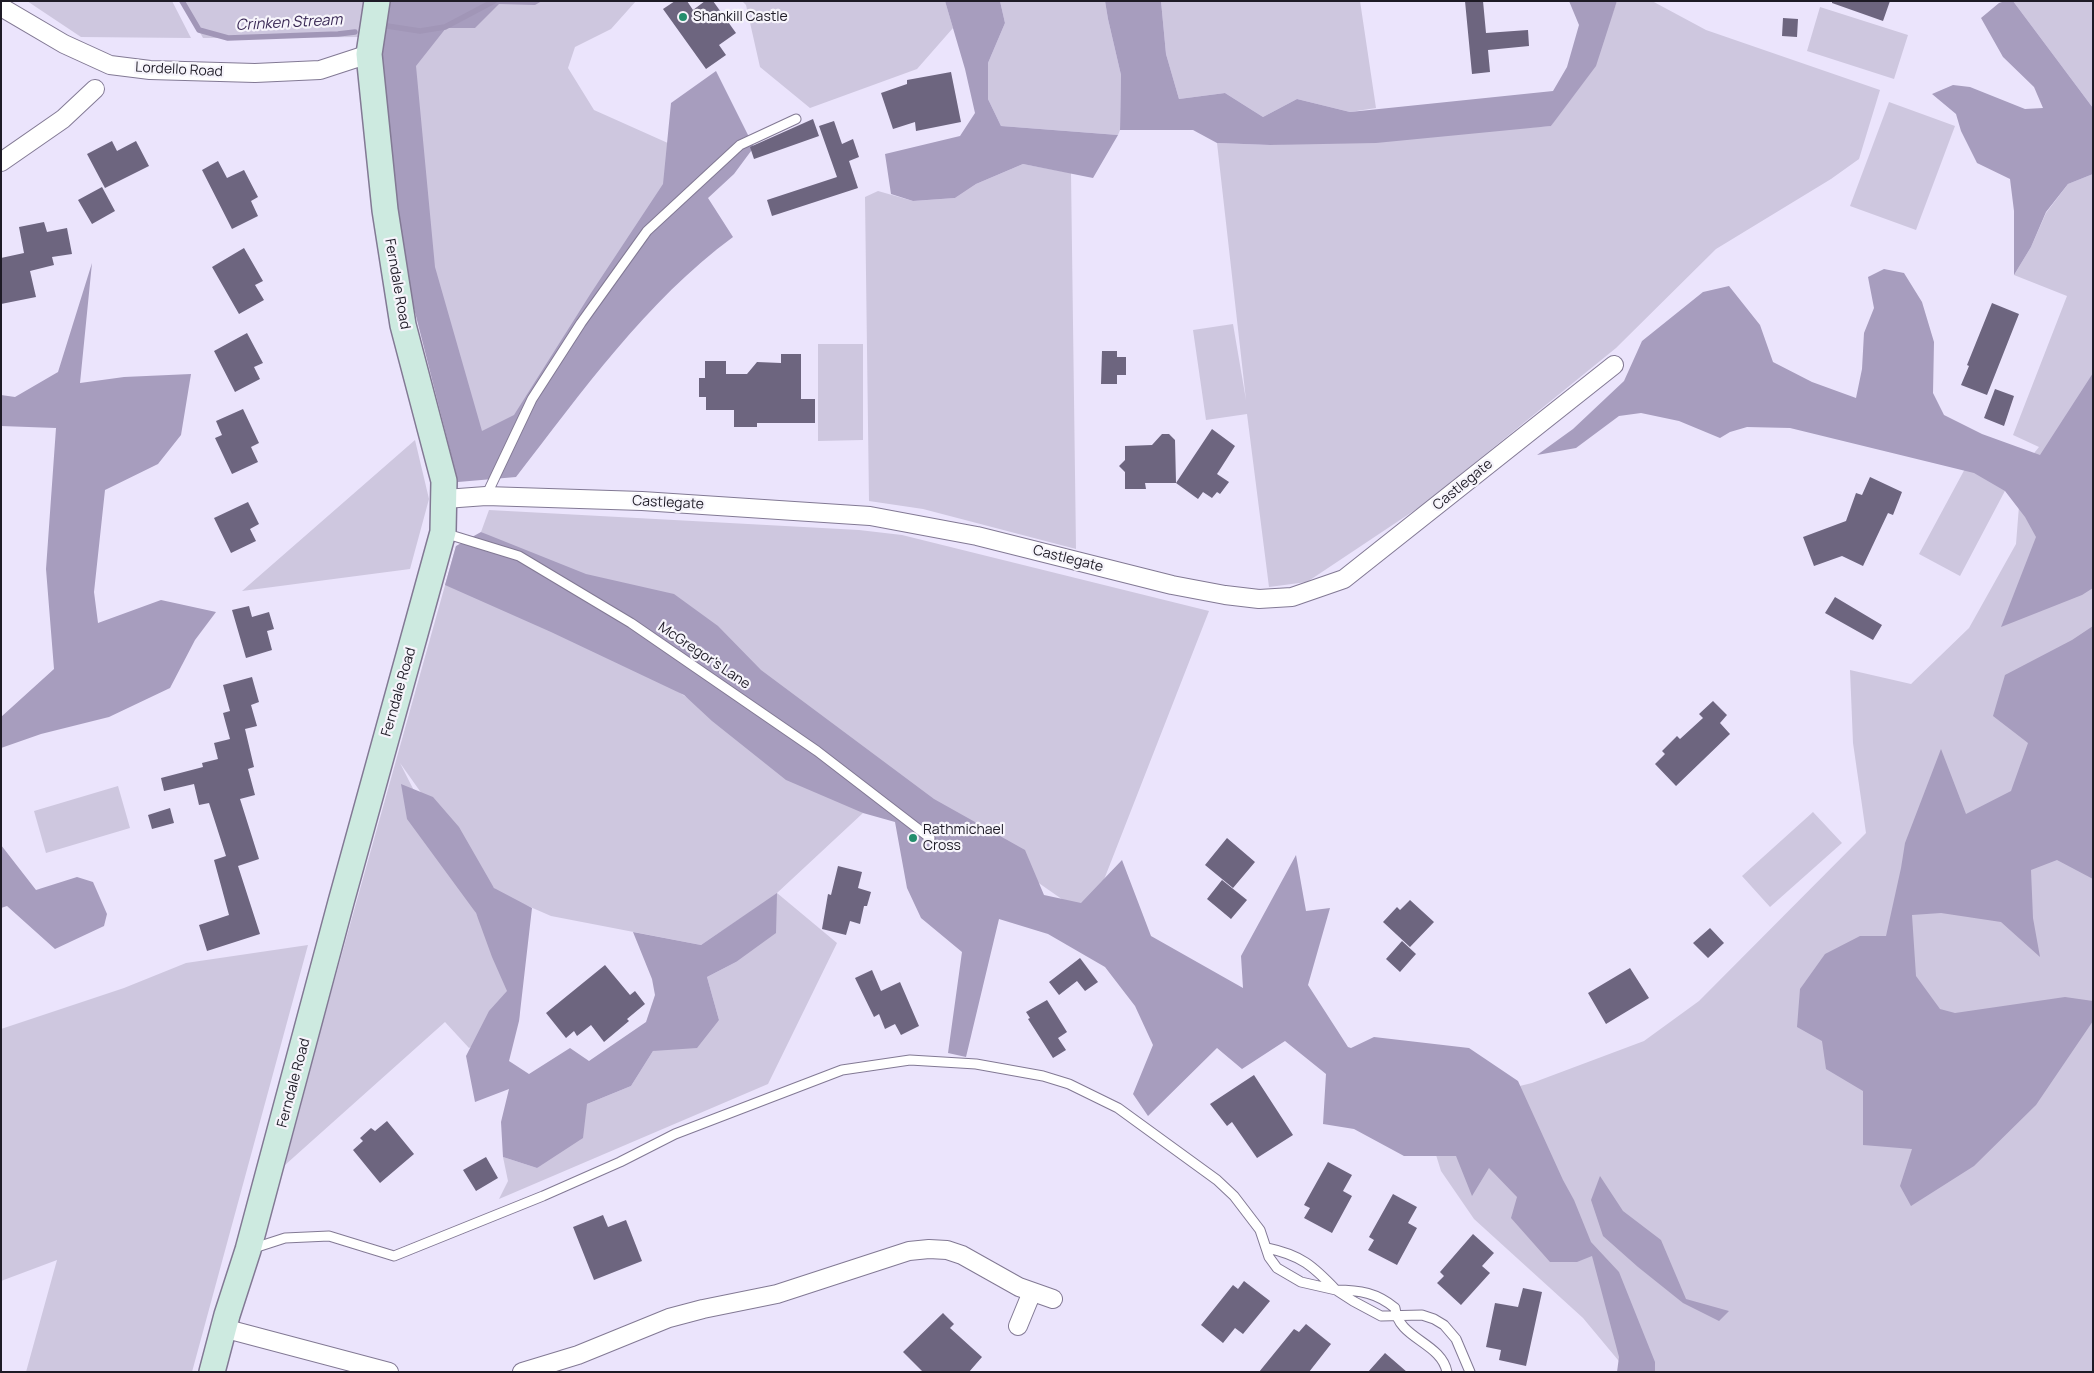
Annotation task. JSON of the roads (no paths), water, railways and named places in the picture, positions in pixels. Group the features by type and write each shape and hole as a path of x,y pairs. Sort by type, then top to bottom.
{"street":[{"name":"Ferndale Road","path":"212,1372 223,1328 248,1250 443,532 444,481 403,325 385,210 369,54 377,1"},
{"name":"Lordello Road","path":"1,7 64,44 110,65 150,70 255,74 320,70 369,54"},
{"path":"1,162 63,119 96,89"},
{"name":"Castlegate","path":"444,499 486,496 642,501 870,516 977,536 1172,585 1258,599 1292,597 1344,579 1614,365"},
{"path":"522,1372 578,1355 669,1318 777,1294 909,1251 947,1250 962,1255 1019,1287 1053,1299"},
{"path":"1018,1326 1032,1292"},
{"path":"223,1328 389,1372"}],"lane":[{"path":"486,496 532,399 581,323 647,231 740,145 796,119"},
{"name":"McGregor's Lane","path":"443,532 519,556 631,623 817,751 930,838"},
{"path":"248,1250 285,1238 329,1236 394,1256 543,1196 620,1162 675,1134 842,1070 910,1060 976,1064 1043,1076 1094,1094 1141,1123 1217,1180 1234,1196 1260,1230 1269,1257 1277,1268 1301,1282 1336,1290 1356,1290 1385,1299 1395,1308 1396,1316 1406,1330 1433,1350 1442,1360 1447,1372"},
{"path":"1267,1248 1283,1251 1306,1261 1336,1290 1381,1316 1422,1315 1444,1325 1456,1339 1470,1372"}],"waterway":[{"name":"Crinken Stream","path":"182,1 199,30 228,38 355,32"},
{"name":"Crinken Stream","path":"387,26 420,31 445,27 494,1"}],"place":[{"name":"Shankill Castle","path":"683,17"},
{"name":"Rathmichael Cross","path":"913,838"}]}
